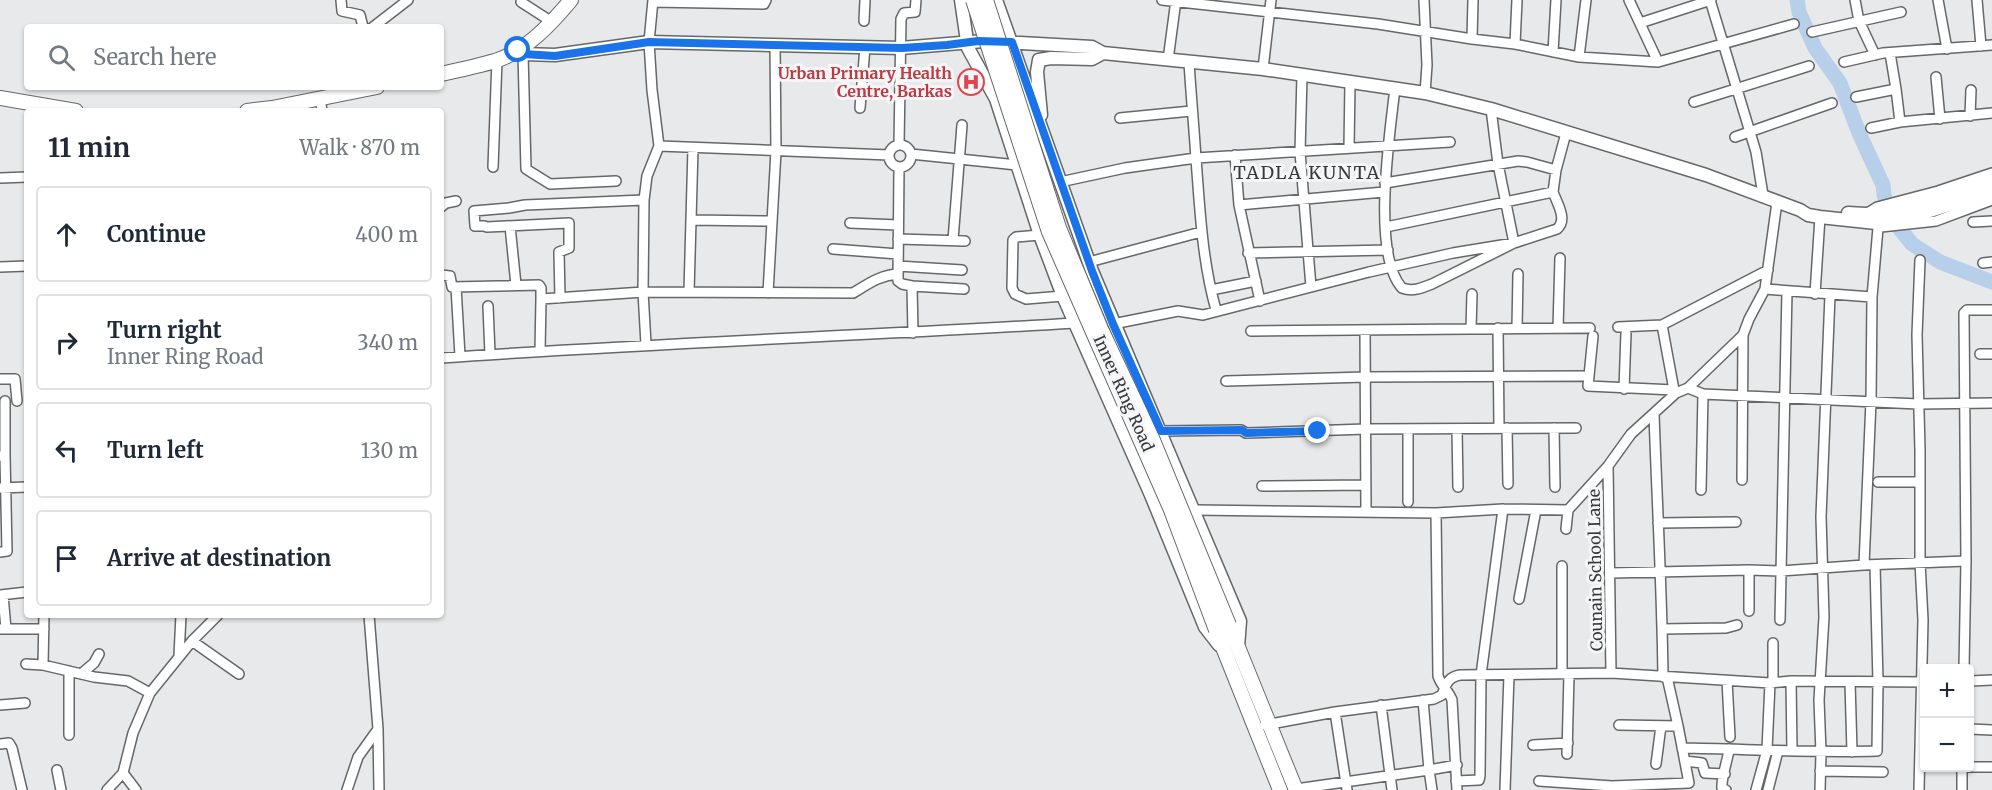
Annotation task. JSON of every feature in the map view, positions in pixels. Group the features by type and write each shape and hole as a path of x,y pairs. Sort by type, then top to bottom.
{"highway":[{"path":"444,73 520,52 552,22 571,0"},
{"path":"974,0 1049,232 1223,628 1238,647"},
{"path":"986,0 1059,228 1101,329 1150,433 1223,628 1225,653"},
{"path":"272,108 321,104 364,90"},
{"path":"0,98 58,108"},
{"name":"Inner Ring Road","path":"1238,647 1296,789"},
{"name":"Inner Ring Road","path":"1225,653 1280,790"}],"main road":[{"name":"Inner Ring Road","path":"961,0 968,48 996,99 1040,234 1064,296 1151,495 1205,627 1225,653"},
{"name":"Inner Ring Road","path":"996,0 1056,173 1113,324 1162,434 1240,621 1238,647"},
{"path":"520,52 555,56 649,42 902,48 967,42 1012,42 1092,47 1103,52 1263,69 1425,93 1491,109 1706,175 1820,217 1874,219 1910,217 1992,192"},
{"path":"1022,181 1056,173 1055,155 1041,116 1037,72 1039,60 1092,59 1103,52"},
{"path":"1800,210 1809,207 1874,219 1992,181"}],"street":[{"path":"341,0 342,11 360,15 362,24"},
{"path":"377,24 408,0"},
{"path":"646,344 644,200 647,176 659,146 649,42 653,1 764,4 766,0"},
{"path":"864,21 865,0"},
{"path":"899,145 902,15 915,12 916,0"},
{"path":"1162,0 1378,24 1515,44 1579,57 1658,63 1794,24"},
{"path":"1263,69 1271,0"},
{"path":"1424,0 1425,93"},
{"path":"1472,39 1473,0"},
{"path":"1515,44 1517,0"},
{"path":"1553,52 1556,0"},
{"path":"1579,57 1586,0"},
{"path":"1629,0 1658,63"},
{"path":"1640,23 1711,0 1756,152 1763,195"},
{"path":"1855,0 1859,21 1875,55"},
{"path":"1938,0 1947,49"},
{"path":"1977,0 1981,46"},
{"path":"1168,60 1176,1"},
{"path":"521,2 552,22"},
{"path":"1812,32 1901,12"},
{"path":"768,294 776,151 776,44"},
{"path":"1844,63 1890,53 1992,45"},
{"path":"860,108 865,47"},
{"path":"520,52 526,170 550,184 616,181"},
{"path":"1890,53 1900,122"},
{"path":"493,167 497,60"},
{"path":"1190,62 1191,111 1201,232 1210,290 1216,310"},
{"path":"1694,102 1809,66"},
{"path":"1302,75 1300,152 1311,287"},
{"path":"1936,77 1940,118"},
{"path":"1349,148 1350,82"},
{"path":"1395,88 1385,188 1386,227 1391,268 1402,288 1419,289 1514,243"},
{"path":"1856,97 1896,89"},
{"path":"1971,90 1971,116"},
{"path":"1735,137 1832,103"},
{"path":"1491,109 1504,201 1514,243"},
{"path":"1120,118 1191,111"},
{"path":"1871,128 1900,122 1992,113"},
{"path":"953,240 962,125"},
{"path":"1113,324 1185,311 1199,315 1453,253 1514,243 1539,236 1560,226 1562,221 1562,214 1553,192 1556,170 1566,133"},
{"path":"1056,173 1125,168 1196,158 1450,142"},
{"path":"899,145 908,148 911,154 908,163 899,166 891,162 889,155 891,149 899,145"},
{"path":"659,146 889,155"},
{"path":"689,292 693,147"},
{"path":"911,154 1017,165"},
{"path":"1235,155 1239,206 1260,301"},
{"path":"1239,206 1304,201 1385,188 1518,161 1556,170"},
{"path":"899,166 898,270 900,282 912,286 964,289"},
{"path":"1874,219 1904,200 1992,173"},
{"path":"0,178 24,177"},
{"path":"1386,227 1553,192"},
{"path":"560,298 559,252 570,248 569,223 475,226 473,212 525,205 644,200"},
{"path":"444,205 456,201"},
{"path":"1874,219 1911,224 1936,221 1992,201"},
{"path":"1742,480 1743,335 1765,289 1777,202"},
{"path":"1815,294 1820,217"},
{"path":"1863,565 1874,219"},
{"path":"691,220 772,221"},
{"path":"1973,222 1992,221"},
{"path":"850,223 898,225"},
{"path":"510,226 516,285"},
{"path":"1089,262 1201,232"},
{"path":"1040,234 1020,236 1013,240 1012,288 1015,294 1026,299 1064,296"},
{"path":"898,239 965,241"},
{"path":"833,249 898,254"},
{"path":"1248,253 1388,250"},
{"path":"1558,328 1560,258"},
{"path":"1920,260 1917,335 1922,664"},
{"path":"0,267 24,266"},
{"path":"541,299 644,292 853,293 879,277 898,270 962,270"},
{"path":"1624,389 1622,330 1662,326 1768,270"},
{"path":"1517,328 1518,274"},
{"path":"444,275 450,276 451,287 539,285 541,288 540,351"},
{"path":"1210,290 1256,281"},
{"path":"912,286 913,333"},
{"path":"456,287 460,356"},
{"path":"1765,289 1872,297"},
{"path":"1780,620 1787,291"},
{"path":"1471,328 1472,294"},
{"path":"1820,790 1819,700 1824,617 1821,517 1830,295"},
{"path":"488,306 490,354"},
{"path":"1964,664 1966,561 1964,313 1967,310 1992,310"},
{"path":"444,358 646,344 913,333 1075,323"},
{"path":"1662,326 1675,391"},
{"path":"1498,328 1498,377 1508,484"},
{"path":"1251,332 1558,328 1592,332 1588,386 1675,391 1688,388 1743,335"},
{"path":"1365,330 1366,512"},
{"path":"1980,354 1992,354"},
{"path":"1226,381 1365,377 1583,376"},
{"path":"0,379 15,379 17,401"},
{"path":"1688,388 1703,394 1826,401 1918,404 1992,403"},
{"path":"1566,529 1568,510 1608,466 1631,434 1675,391"},
{"path":"1701,490 1703,394"},
{"path":"0,552 7,550 2,456 3,402 24,400"},
{"path":"1539,782 1612,788 1689,787 1683,748 1665,677 1654,414"},
{"path":"1554,428 1555,487"},
{"path":"1162,434 1242,430 1246,433 1366,429 1576,428"},
{"path":"1408,429 1408,502"},
{"path":"1457,429 1458,488"},
{"name":"Counain School Lane","path":"1608,466 1611,673"},
{"path":"1878,482 1920,482"},
{"path":"1262,486 1366,485"},
{"path":"3,488 24,487"},
{"path":"1194,510 1436,513 1503,509 1568,510"},
{"path":"1436,513 1438,676 1452,700 1457,786 1479,780 1480,776 1481,675 1503,509"},
{"path":"1519,598 1536,510"},
{"path":"1658,523 1736,522"},
{"path":"1610,573 1749,570 1781,572 1863,565 1966,561"},
{"path":"1683,748 1792,750 1821,753 1877,751 1875,565"},
{"path":"1562,566 1567,754"},
{"path":"1749,570 1749,611"},
{"path":"24,592 2,595 3,629 44,629"},
{"path":"43,665 44,618"},
{"path":"179,656 181,618"},
{"path":"106,790 123,773 134,733 150,693 192,641 215,618"},
{"path":"369,618 378,729 379,790"},
{"path":"1662,629 1726,628 1737,625"},
{"path":"192,641 239,674"},
{"path":"1756,790 1767,750 1773,643"},
{"path":"81,674 94,663 99,654"},
{"path":"26,664 43,665 81,674 128,681 150,693"},
{"path":"69,671 69,735"},
{"path":"1255,727 1335,712 1440,698 1453,676 1611,673 1727,681 1920,682"},
{"path":"1505,790 1509,675"},
{"path":"1974,681 1992,680"},
{"path":"1727,681 1730,737"},
{"path":"1791,681 1792,750"},
{"path":"1850,682 1852,752"},
{"path":"1423,700 1432,790"},
{"path":"0,705 25,703"},
{"path":"1381,705 1392,790"},
{"path":"1335,712 1346,785"},
{"path":"1919,790 1921,718"},
{"path":"1619,725 1678,726"},
{"path":"1656,764 1661,726"},
{"path":"347,790 358,757 378,729"},
{"path":"1974,729 1992,730"},
{"path":"0,744 9,743 12,748 22,790"},
{"path":"1533,745 1568,743"},
{"path":"1726,790 1721,785 1729,748"},
{"path":"1768,790 1778,751"},
{"path":"1685,761 1702,763 1705,773 1725,774"},
{"path":"1296,789 1346,785 1390,775 1457,765"},
{"path":"1974,767 1992,767"},
{"path":"57,770 61,790"},
{"path":"1820,771 1884,772"},
{"path":"1962,772 1962,790"},
{"path":"123,773 136,790"}],"waterway":[{"path":"1797,0 1799,12 1815,48 1840,83 1859,133 1883,185 1892,219 1912,244 1940,262 1992,282"}],"place":[{"name":"Urban Primary Health Centre, Barkas","path":"971,82"}],"district":[{"name":"TADLA KUNTA","path":"1307,173"}],"route":[{"path":"518,50 523,54 555,56 649,42 902,48 978,41 1012,42 1092,271 1161,431 1242,430 1246,433 1318,431"}]}
